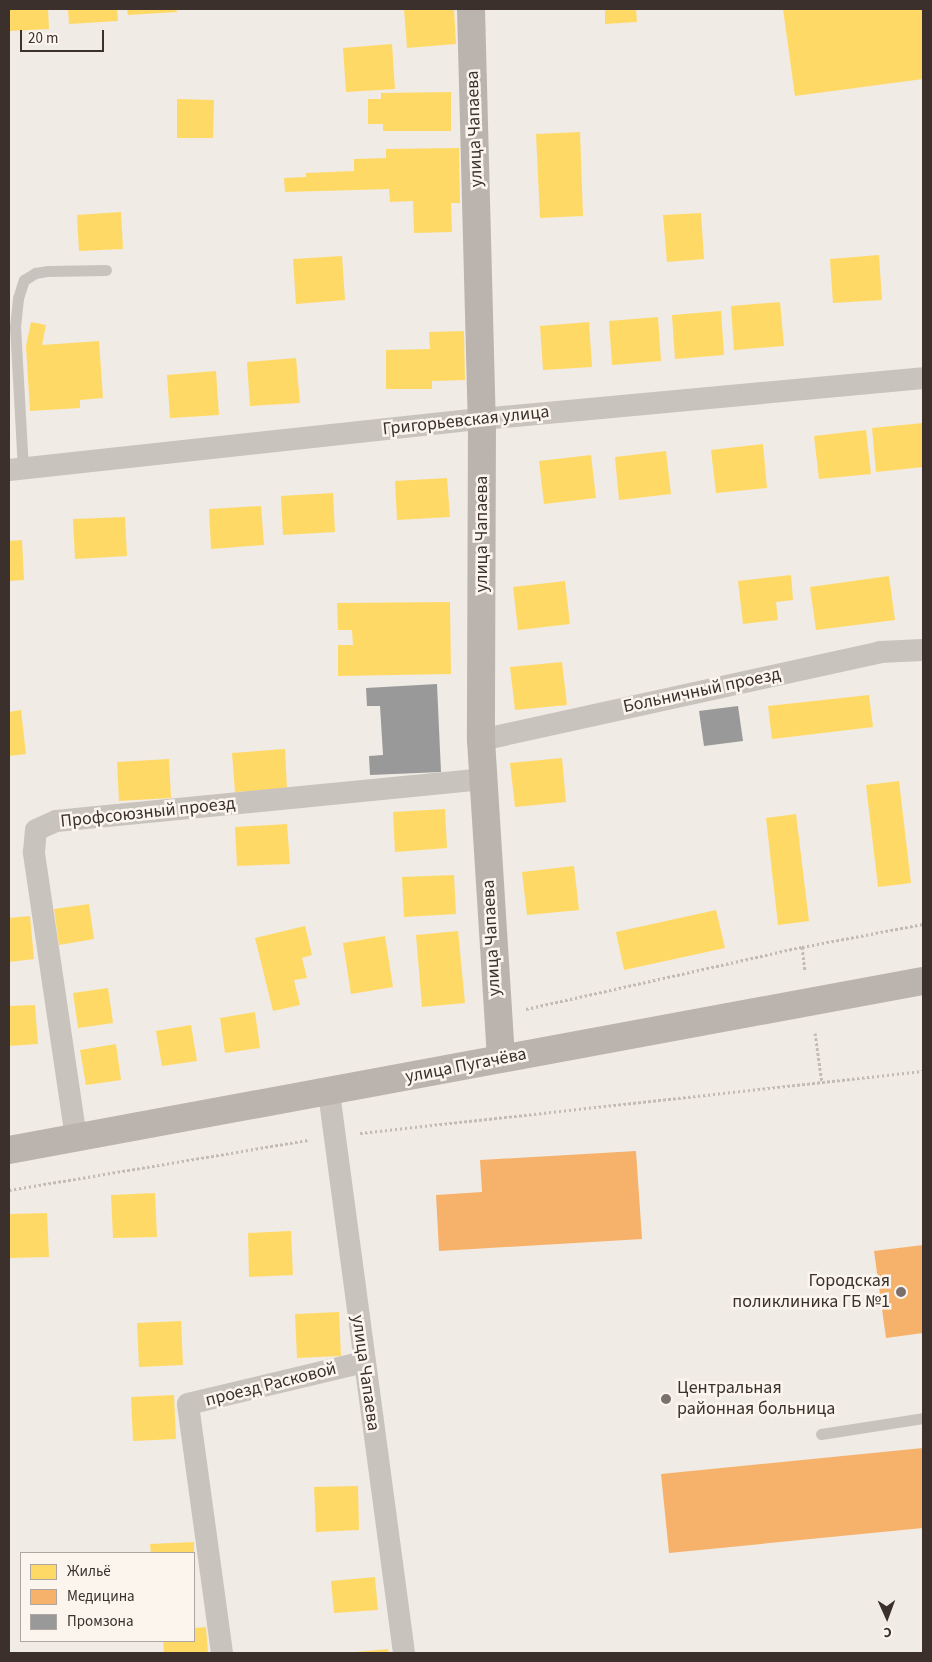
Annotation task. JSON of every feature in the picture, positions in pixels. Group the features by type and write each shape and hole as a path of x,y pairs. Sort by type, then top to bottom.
{"main road":[{"name":"улица Чапаева","path":"472,9 482,419 481,740 501,1058"},
{"name":"улица Пугачёва","path":"9,1150 329,1093 501,1058 923,981"}],"street":[{"name":"Григорьевская улица","path":"16,470 482,419 923,378"},
{"name":"Больничный проезд","path":"481,740 880,652 923,650"},
{"name":"Профсоюзный проезд","path":"76,1138 34,852 36,830 56,821 483,779"},
{"name":"улица Чапаева","path":"329,1093 404,1653"},
{"name":"проезд Расковой","path":"222,1653 188,1404 364,1362"}],"lane":[{"path":"16,470 15,327 18,298 24,280 35,273 47,271 106,270"},
{"path":"821,1434 923,1418"}],"path":[{"path":"497,1016 802,947 923,924"},
{"path":"802,947 805,971"},
{"path":"815,1033 822,1083"},
{"path":"9,1190 334,1135 923,1072"}],"building: Жильё":[{"path":"9,9 48,9 49,29 9,31"},
{"path":"68,9 117,9 118,21 69,24"},
{"path":"127,9 176,9 177,12 128,15"},
{"path":"404,9 454,9 456,44 407,48"},
{"path":"605,9 636,9 637,22 605,24"},
{"path":"783,9 923,9 923,79 795,96"},
{"path":"392,44 395,89 346,92 343,48"},
{"path":"451,92 451,131 383,131 383,124 368,124 368,99 381,99 381,93"},
{"path":"177,99 214,100 213,138 177,138"},
{"path":"580,132 583,216 540,218 536,134"},
{"path":"459,148 460,203 451,203 452,232 414,233 413,201 390,202 389,189 285,192 284,178 306,177 306,173 354,171 354,159 386,158 386,149"},
{"path":"121,212 123,249 79,251 77,215"},
{"path":"701,213 704,259 667,262 663,215"},
{"path":"879,255 882,300 833,303 830,259"},
{"path":"342,256 345,300 296,304 293,259"},
{"path":"780,302 784,346 734,350 731,306"},
{"path":"721,311 724,355 675,359 672,315"},
{"path":"658,317 661,361 612,365 609,321"},
{"path":"31,322 46,325 42,345 99,341 103,398 80,400 80,408 30,411 26,346"},
{"path":"589,322 592,367 543,370 540,326"},
{"path":"464,331 465,380 432,381 432,389 386,389 386,350 430,349 429,332"},
{"path":"296,358 300,403 250,406 247,362"},
{"path":"216,371 219,415 170,418 167,375"},
{"path":"923,423 923,467 876,472 872,428"},
{"path":"866,430 871,474 819,479 814,436"},
{"path":"763,444 767,488 716,493 711,450"},
{"path":"666,451 671,494 619,500 615,457"},
{"path":"591,455 596,498 544,504 539,461"},
{"path":"447,478 450,517 397,520 395,481"},
{"path":"333,493 335,532 283,535 281,496"},
{"path":"261,506 264,545 211,549 209,509"},
{"path":"125,517 127,556 75,559 73,519"},
{"path":"22,540 24,580 9,581 9,541"},
{"path":"791,575 793,600 776,602 778,620 743,624 738,581"},
{"path":"889,576 895,620 816,630 810,587"},
{"path":"565,581 570,624 518,630 513,587"},
{"path":"450,602 451,674 338,676 338,645 353,645 352,630 338,630 337,603"},
{"path":"562,662 567,705 515,710 510,667"},
{"path":"869,695 873,727 772,739 768,706"},
{"path":"21,710 26,754 9,756 9,712"},
{"path":"285,749 287,789 235,792 232,753"},
{"path":"562,758 566,802 515,807 510,763"},
{"path":"169,759 171,798 119,801 117,762"},
{"path":"899,781 911,883 878,887 866,785"},
{"path":"445,809 447,848 395,852 393,812"},
{"path":"796,814 809,921 778,925 766,818"},
{"path":"287,824 290,864 237,866 235,827"},
{"path":"574,866 579,910 527,915 522,872"},
{"path":"454,875 456,914 404,917 402,877"},
{"path":"89,904 94,939 59,945 54,909"},
{"path":"716,910 725,948 624,970 616,932"},
{"path":"30,916 34,959 9,962 9,918"},
{"path":"305,926 312,955 302,958 307,978 294,980 300,1005 273,1011 255,938"},
{"path":"458,931 465,1003 422,1007 416,935"},
{"path":"385,936 393,987 351,994 343,943"},
{"path":"108,988 113,1023 78,1028 73,993"},
{"path":"35,1005 38,1044 9,1046 9,1006"},
{"path":"255,1012 260,1048 225,1053 220,1018"},
{"path":"191,1025 197,1061 162,1066 156,1031"},
{"path":"116,1044 121,1080 86,1085 80,1050"},
{"path":"155,1193 157,1237 113,1238 111,1195"},
{"path":"47,1213 49,1257 9,1258 9,1214"},
{"path":"291,1231 293,1275 249,1277 248,1233"},
{"path":"339,1312 341,1356 297,1358 295,1314"},
{"path":"181,1321 183,1365 139,1367 137,1323"},
{"path":"174,1395 176,1439 133,1441 131,1397"},
{"path":"358,1486 359,1530 316,1532 314,1487"},
{"path":"194,1542 194,1552 151,1552 150,1544"},
{"path":"375,1577 378,1610 334,1613 331,1581"},
{"path":"206,1627 208,1653 164,1653 163,1642 195,1642 195,1628"},
{"path":"388,1649 389,1653 356,1653 356,1652"}],"building: Медицина":[{"path":"636,1151 642,1239 439,1251 436,1195 482,1192 480,1160"},
{"name":"Городская поликлиника ГБ №1","path":"923,1245 923,1333 886,1338 874,1251"},
{"path":"923,1448 923,1528 669,1553 661,1474"}],"building: Промзона":[{"path":"437,684 441,772 370,775 369,756 383,755 380,706 367,706 366,688"},
{"path":"738,706 743,741 704,746 699,711"}],"place":[{"name":"Городская поликлиника ГБ №1","path":"901,1292"},
{"name":"Центральная районная больница","path":"666,1399"}]}
